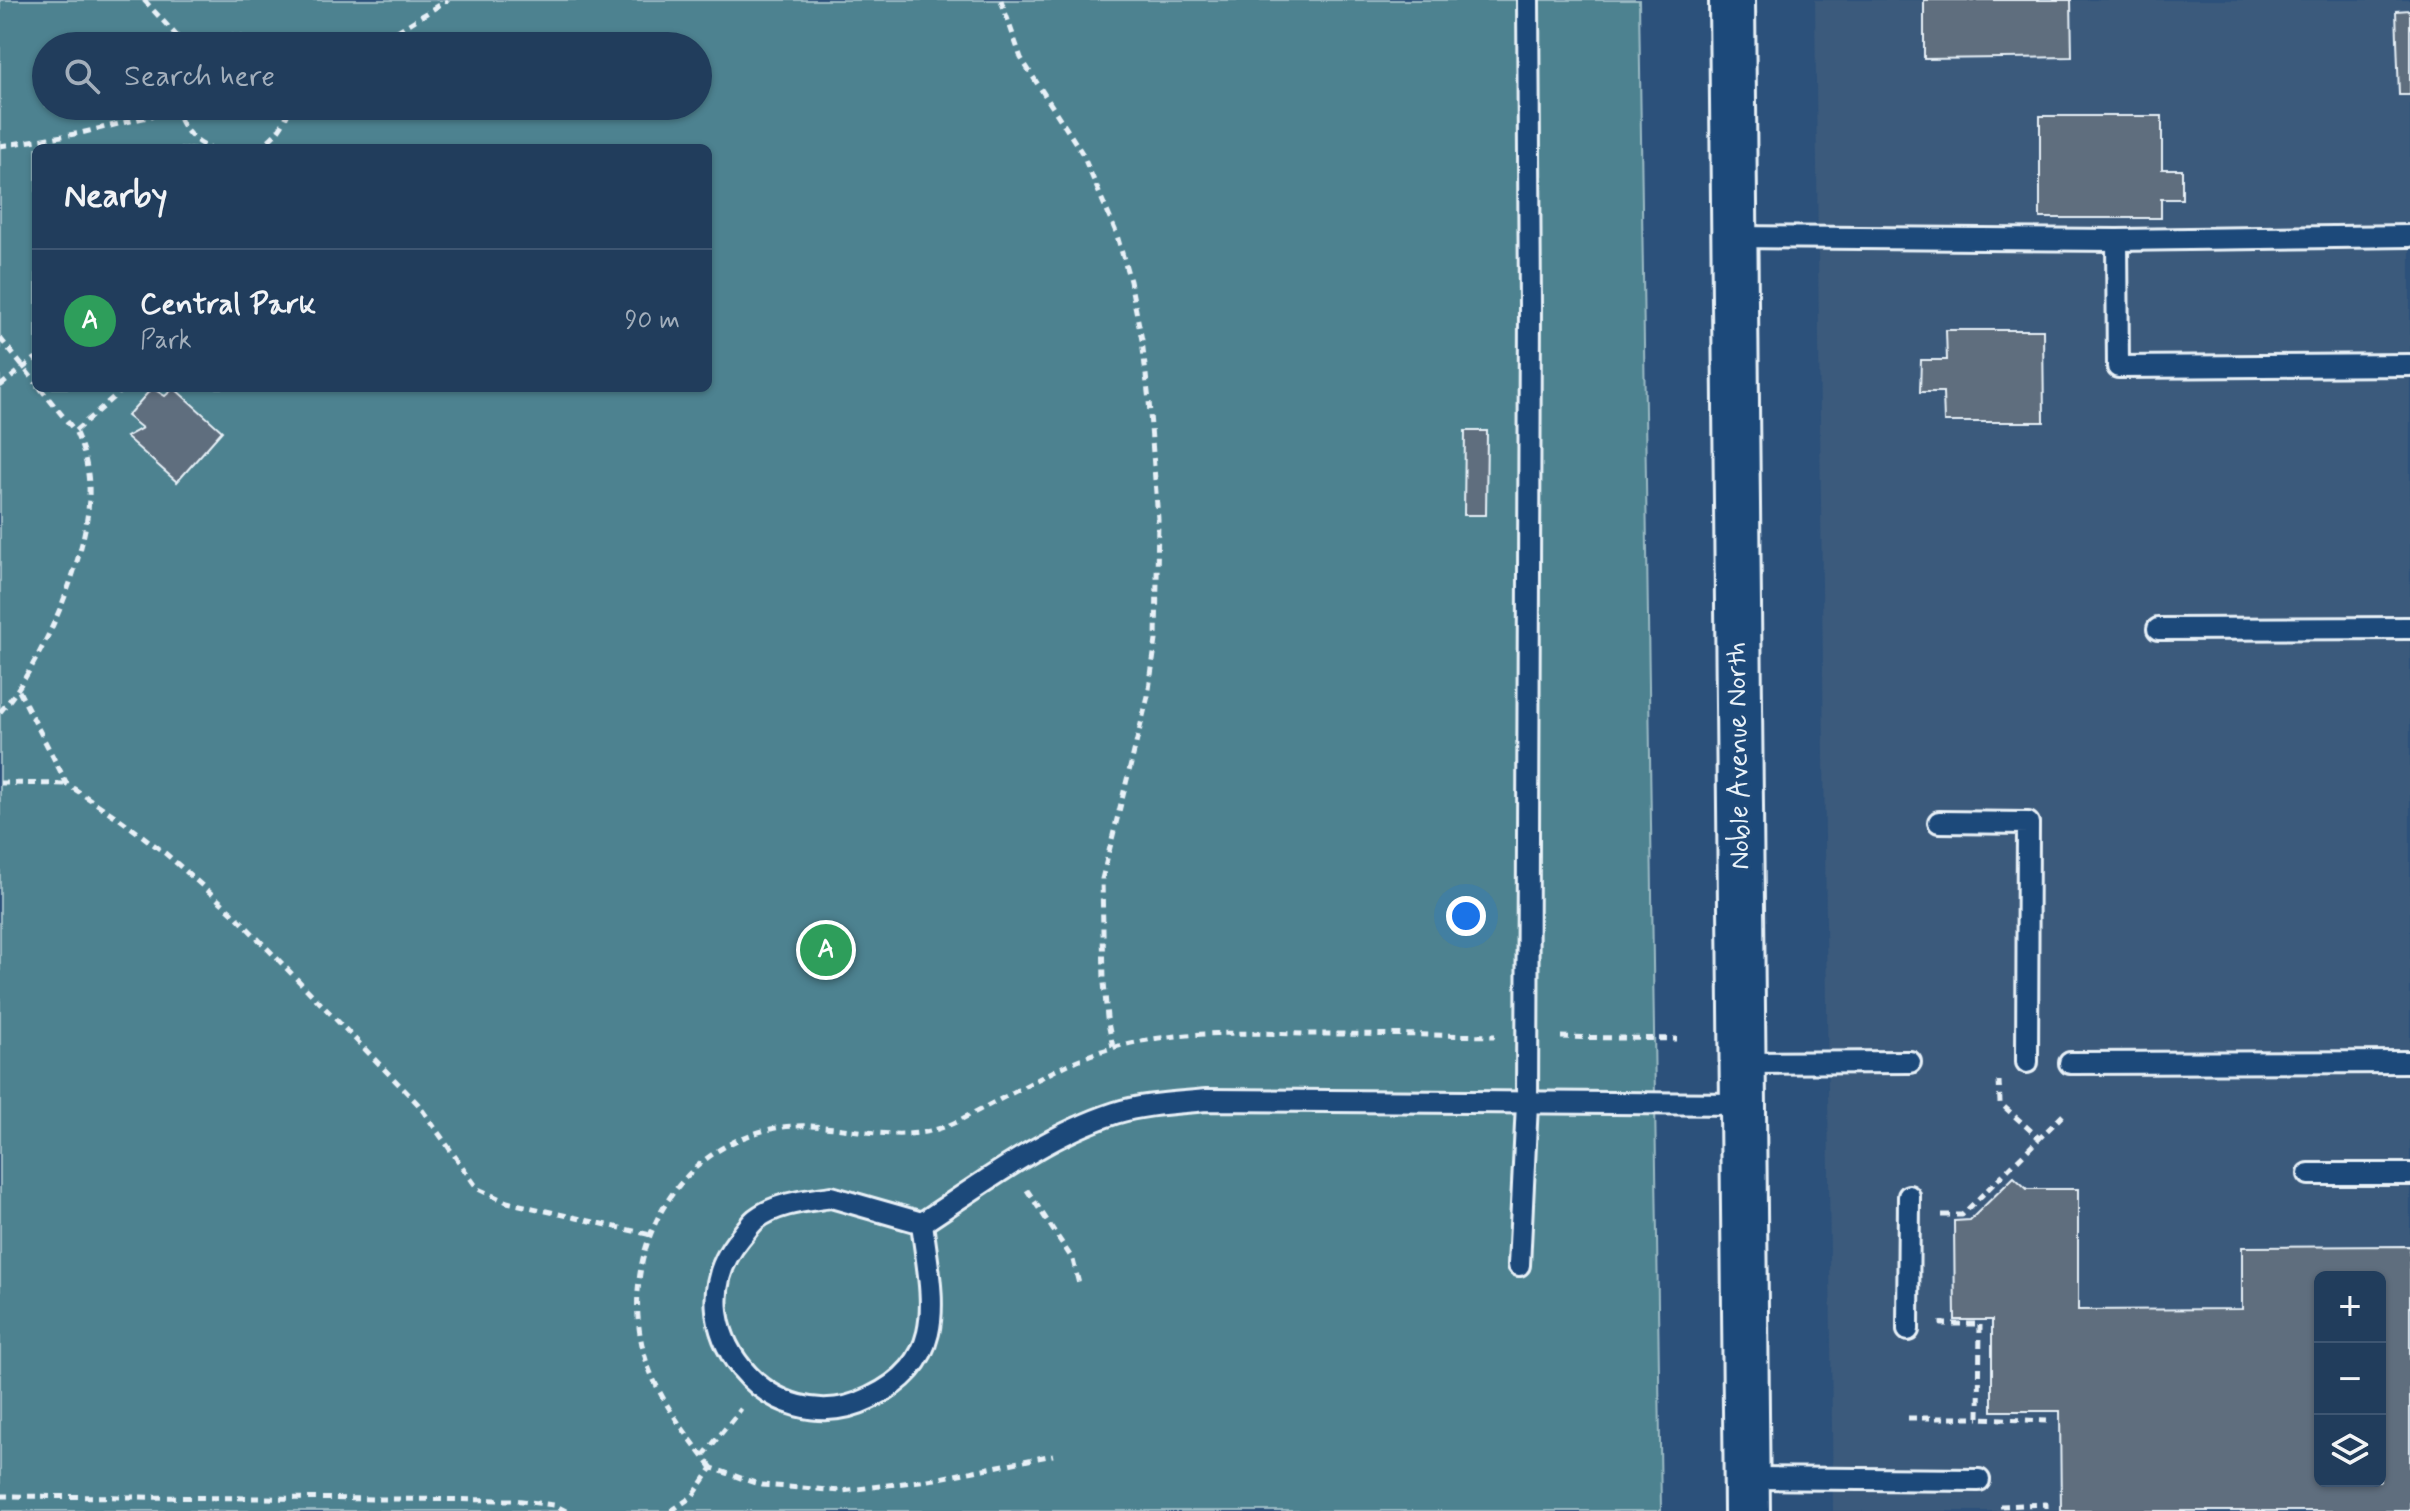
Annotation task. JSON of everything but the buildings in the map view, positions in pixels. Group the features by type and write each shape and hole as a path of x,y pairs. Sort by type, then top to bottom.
{"street":[{"name":"Noble Avenue North","path":"1732,0 1746,1495"}],"lane":[{"path":"1519,1265 1527,1104 1528,0"},
{"path":"1734,237 2117,240 2410,236"},
{"path":"2117,240 2118,367 2410,365"},
{"path":"2158,629 2410,628"},
{"path":"1939,822 2028,823 2027,1062"},
{"path":"922,1223 931,1291 931,1331 915,1363 890,1389 858,1405 822,1410 786,1402 760,1387 732,1357 718,1324 717,1288 726,1254 755,1220 789,1203 831,1197 922,1223 1076,1128 1118,1112 1207,1100 1527,1104 1744,1084 1910,1062"},
{"path":"2070,1063 2410,1062"},
{"path":"2309,1174 2410,1174"},
{"path":"1908,1330 1909,1196"},
{"path":"1746,1495 1979,1480"}],"path":[{"path":"144,0 173,32"},
{"path":"396,32 448,0"},
{"path":"1001,0 1021,58 1082,153 1116,232 1142,340 1149,401 1158,531 1156,640 1148,696 1102,879 1105,994 1113,1047"},
{"path":"0,146 81,133 130,120"},
{"path":"181,120 188,133 201,144"},
{"path":"263,144 276,135 286,120"},
{"path":"0,338 32,378"},
{"path":"0,386 32,361"},
{"path":"0,712 19,691 52,626 85,535 89,475 83,447 75,431 43,392"},
{"path":"75,431 119,392"},
{"path":"19,691 67,784 165,853 232,912 418,1104 478,1189 507,1202 651,1235"},
{"path":"0,783 67,784"},
{"path":"1999,1076 2000,1103 2039,1138"},
{"path":"1942,1230 1942,1214 1962,1215 2063,1115"},
{"path":"1011,1166 1073,1260 1079,1284"},
{"path":"1942,1308 1942,1324 1980,1324 1979,1418"},
{"path":"703,1456 760,1387"},
{"path":"1908,1418 2047,1421"},
{"path":"671,1511 693,1496 712,1468 761,1485 842,1491 935,1479 1053,1455"},
{"path":"0,1496 514,1500 554,1505 566,1511"},
{"path":"1992,1506 2046,1504 2046,1511"}],"shaded area":[{"path":"1815,0 2410,0 2410,1511 1833,1511"}],"green space":[{"path":"0,0 1639,0 1661,1511 0,1511"}],"place":[{"name":"Central Park","path":"826,950"}]}
